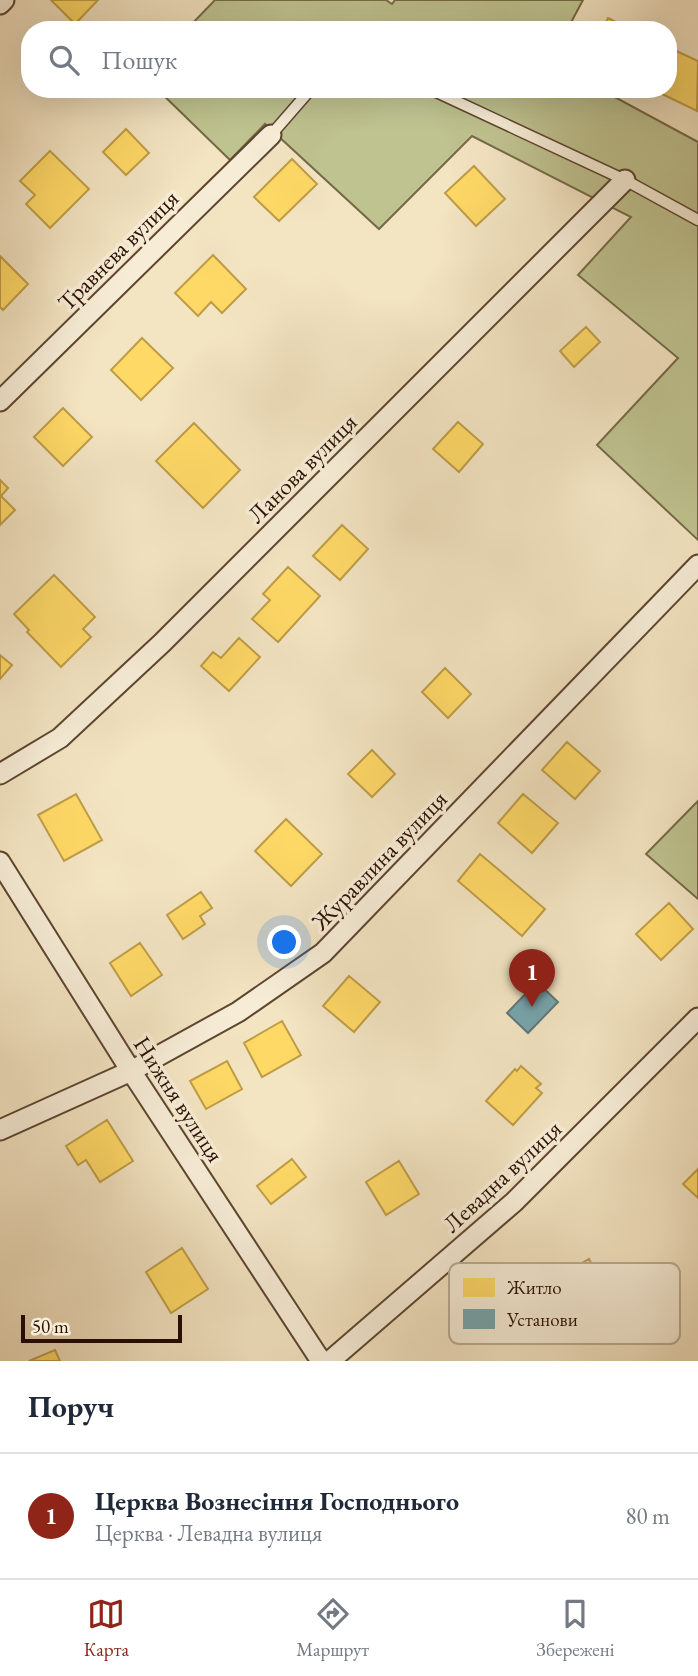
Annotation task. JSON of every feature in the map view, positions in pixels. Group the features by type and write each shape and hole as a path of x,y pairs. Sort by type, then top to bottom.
{"street":[{"path":"0,4 4,0"},
{"name":"Травнева вулиця","path":"0,401 271,135"},
{"name":"Ланова вулиця","path":"0,774 60,738 162,643 625,180"},
{"name":"Журавлина вулиця","path":"0,1130 131,1071 238,1012 323,953 698,565"},
{"name":"Нижня вулиця","path":"0,862 131,1071 321,1361"},
{"name":"Левадна вулиця","path":"330,1361 514,1202 698,1018"}],"lane":[{"path":"271,135 303,98"},
{"path":"449,98 625,180 698,220"}],"green space":[{"path":"215,0 386,0 392,4 395,0 583,0 572,21 195,21"},
{"path":"166,98 617,98 698,142 698,540 597,445 678,358 578,275 631,217 472,136 379,229 265,124 230,160"},
{"path":"698,801 698,899 646,854"}],"building: Житло":[{"path":"51,0 98,0 78,21 72,21"},
{"path":"677,51 698,61 697,111 670,98 677,98"},
{"path":"126,129 149,153 126,175 103,152"},
{"path":"50,151 89,189 50,228 26,204 35,195 20,181"},
{"path":"292,159 317,184 279,221 254,197"},
{"path":"474,166 505,199 476,226 445,193"},
{"path":"213,255 246,289 222,313 211,302 198,316 175,293"},
{"path":"0,256 28,284 3,310 0,307"},
{"path":"586,327 600,342 574,367 560,351"},
{"path":"142,338 173,368 141,400 111,370"},
{"path":"63,408 92,437 63,466 34,437"},
{"path":"458,422 483,444 459,472 433,449"},
{"path":"194,423 240,470 203,508 156,461"},
{"path":"0,480 8,488 1,496 15,510 0,525"},
{"path":"342,525 368,549 340,580 313,556"},
{"path":"288,567 320,596 278,642 252,619 270,600 263,594"},
{"path":"54,575 95,617 83,629 91,637 61,667 27,632 29,630 14,614"},
{"path":"239,638 260,657 229,691 201,666 213,652 221,658"},
{"path":"0,655 12,665 0,679"},
{"path":"445,668 471,694 448,718 422,692"},
{"path":"567,742 600,771 575,799 542,770"},
{"path":"372,750 395,774 372,797 348,774"},
{"path":"76,794 102,840 64,861 38,815"},
{"path":"523,794 558,823 532,853 498,823"},
{"path":"286,819 322,854 291,886 255,851"},
{"path":"480,854 545,909 522,936 458,881"},
{"path":"201,892 212,908 200,916 205,924 183,939 167,915"},
{"path":"669,903 693,929 661,960 636,934"},
{"path":"140,943 162,975 131,996 110,963"},
{"path":"349,976 380,1002 354,1032 323,1006"},
{"path":"282,1021 301,1055 262,1077 244,1043"},
{"path":"227,1061 242,1089 206,1109 190,1081"},
{"path":"521,1066 541,1084 536,1088 542,1093 513,1125 486,1101 515,1069 517,1071"},
{"path":"107,1120 133,1161 100,1182 86,1160 78,1165 66,1146"},
{"path":"292,1159 306,1177 271,1204 257,1186"},
{"path":"399,1161 419,1194 386,1215 366,1182"},
{"path":"698,1169 698,1198 683,1184"},
{"path":"182,1248 208,1289 171,1313 146,1272"},
{"path":"55,1350 60,1361 29,1361"}],"building: Установи":[{"path":"537,982 558,1002 528,1033 507,1013"}],"place":[{"name":"Церква Вознесіння Господнього","path":"532,1007"}]}
